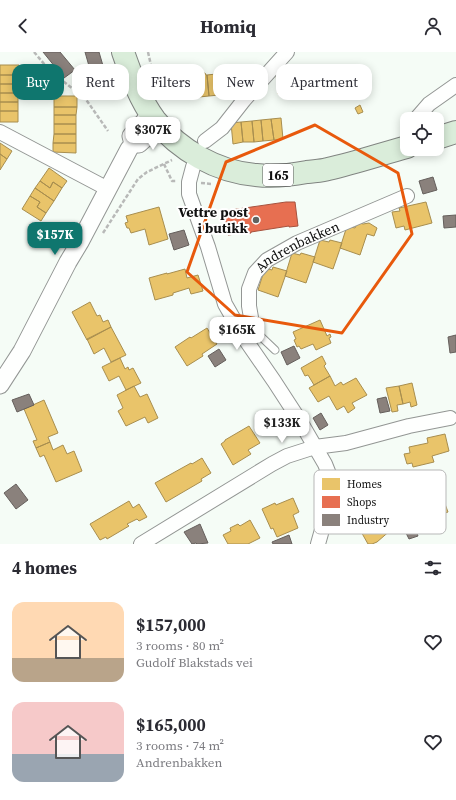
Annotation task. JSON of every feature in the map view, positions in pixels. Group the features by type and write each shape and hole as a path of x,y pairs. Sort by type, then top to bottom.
{"main road":[{"name":"165","path":"123,52 138,92 156,120 178,143 201,149 217,165 234,171 255,175 274,176 296,174 328,169 400,149"},
{"path":"444,136 456,132"}],"street":[{"path":"201,149 222,128 244,100 286,52"},
{"path":"422,112 429,104 456,85"},
{"path":"0,385 22,351 68,262 133,144 131,136 156,120"},
{"path":"0,132 108,189"},
{"name":"Andrenbakken","path":"201,149 193,167 189,182 189,194 208,247 224,304 249,334 278,388 300,421 327,470"},
{"name":"Andrenbakken","path":"249,334 249,289 255,273 268,260 297,243 407,196"},
{"path":"141,544 287,456 315,447 346,443 409,426 450,418"},
{"name":"Andrenbakken","path":"318,544 321,534"}],"lane":[{"path":"249,334 275,350"}],"path":[{"path":"34,52 51,72 85,98 108,132"},
{"path":"148,52 151,64"},
{"path":"101,235 106,231 138,179 147,172 172,160"},
{"path":"164,164 172,181 182,181"}],"highlighted area":[{"path":"315,125 398,173 412,234 342,333 235,315 187,272 226,162"}],"building: Homes":[{"path":"0,65 12,65 12,75 0,75"},
{"path":"205,73 207,75 209,96 205,96"},
{"path":"213,74 213,96 209,96 207,75"},
{"path":"0,75 12,75 12,84 0,84"},
{"path":"0,84 12,84 12,93 0,93"},
{"path":"0,93 12,93 12,100 18,100 18,102 0,102"},
{"path":"64,96 72,96 72,100 77,100 77,107 54,107 54,100 64,100"},
{"path":"0,102 18,102 18,111 0,111"},
{"path":"360,105 363,112 358,114 355,108"},
{"path":"54,107 77,107 76,115 54,115"},
{"path":"0,111 18,111 18,122 0,122"},
{"path":"54,115 76,115 76,124 54,124"},
{"path":"281,118 283,139 274,140 271,119"},
{"path":"271,119 274,140 263,141 261,120"},
{"path":"261,120 263,141 254,142 252,121"},
{"path":"252,121 254,142 243,142 241,122"},
{"path":"241,122 243,142 233,144 231,123"},
{"path":"54,124 76,124 76,134 54,134"},
{"path":"54,134 76,134 76,143 53,143"},
{"path":"0,143 12,151 7,159 0,154"},
{"path":"53,143 76,143 76,153 53,152"},
{"path":"0,154 7,159 0,170"},
{"path":"49,168 67,181 62,188 53,182 50,188 40,181"},
{"path":"40,181 50,188 53,182 62,188 54,201 35,188"},
{"path":"35,188 54,201 46,213 37,207 40,202 30,196"},
{"path":"30,196 40,202 37,207 46,213 41,221 22,209"},
{"path":"426,202 432,223 405,230 404,226 396,228 392,212 400,211 399,208"},
{"path":"159,207 168,239 149,245 145,229 131,233 125,223 128,222 126,216"},
{"path":"358,222 363,224 369,223 377,228 374,236 367,234 360,255 340,248 347,226 355,228"},
{"path":"320,240 329,242 330,240 342,243 333,269 313,262"},
{"path":"292,253 300,255 301,253 315,257 306,283 285,276"},
{"path":"273,267 287,271 278,297 258,290 265,268 272,270"},
{"path":"185,269 187,278 198,275 203,291 191,294 189,288 173,293 173,295 155,300 149,278"},
{"path":"90,302 97,316 100,315 103,322 108,320 111,327 87,340 72,312"},
{"path":"320,320 327,336 330,334 331,337 329,338 331,343 316,350 313,344 301,349 299,346 297,347 293,332"},
{"path":"111,327 126,355 111,362 104,348 94,354 87,339"},
{"path":"207,328 217,344 202,354 203,356 187,366 175,347"},
{"path":"322,356 326,364 324,366 330,376 314,385 308,375 305,376 301,368"},
{"path":"120,358 125,369 128,367 129,370 133,368 141,383 126,390 119,376 109,381 102,367"},
{"path":"330,376 335,386 341,382 343,385 356,378 367,395 352,403 355,408 348,413 344,406 337,410 329,396 318,402 309,388"},
{"path":"412,383 417,405 411,407 410,402 403,404 399,386"},
{"path":"134,386 140,397 147,394 158,418 148,423 145,417 126,426 118,411 123,408 117,395"},
{"path":"399,386 403,404 397,405 398,411 392,412 386,388"},
{"path":"44,400 58,433 48,437 50,442 36,448 33,441 37,440 24,409"},
{"path":"249,426 260,443 248,450 251,454 233,465 221,444 225,440"},
{"path":"445,434 449,451 432,456 434,462 413,467 412,463 407,464 404,454 410,453 409,447 428,443 427,438"},
{"path":"50,442 53,450 63,445 67,454 74,451 82,471 56,482 44,455 40,457 36,448"},
{"path":"202,458 211,473 201,479 202,481 166,502 155,483"},
{"path":"293,498 299,512 293,515 298,528 277,537 273,528 271,529 262,509 275,503 276,505"},
{"path":"129,501 133,508 139,504 147,517 139,521 137,519 127,524 129,526 107,539 106,537 100,540 90,524"},
{"path":"250,520 260,538 248,544 228,544 223,535 231,531 230,528 238,524 240,526"},
{"path":"362,534 386,534 377,542 368,544"}],"building: Shops":[{"path":"295,202 298,226 228,235 224,211"}],"building: Industry":[{"path":"43,52 60,52 72,66 72,72 64,78 64,64 53,64"},
{"path":"85,52 99,52 102,64 88,64"},
{"path":"433,177 437,190 423,194 419,181"},
{"path":"456,215 456,227 444,228 443,216"},
{"path":"184,230 189,245 174,250 169,234"},
{"path":"456,335 456,352 450,353 448,337"},
{"path":"294,346 300,358 287,365 281,352"},
{"path":"219,349 226,360 215,367 208,356"},
{"path":"29,394 34,405 17,412 12,400"},
{"path":"386,397 390,411 380,413 377,399"},
{"path":"321,413 328,425 320,430 313,418"},
{"path":"16,484 28,500 16,509 4,493"},
{"path":"200,524 208,543 192,544 184,532"},
{"path":"406,534 417,534 418,536 409,539"},
{"path":"289,535 292,544 273,544 272,542"}],"place":[{"name":"Vettre post i butikk","path":"256,220"}]}
